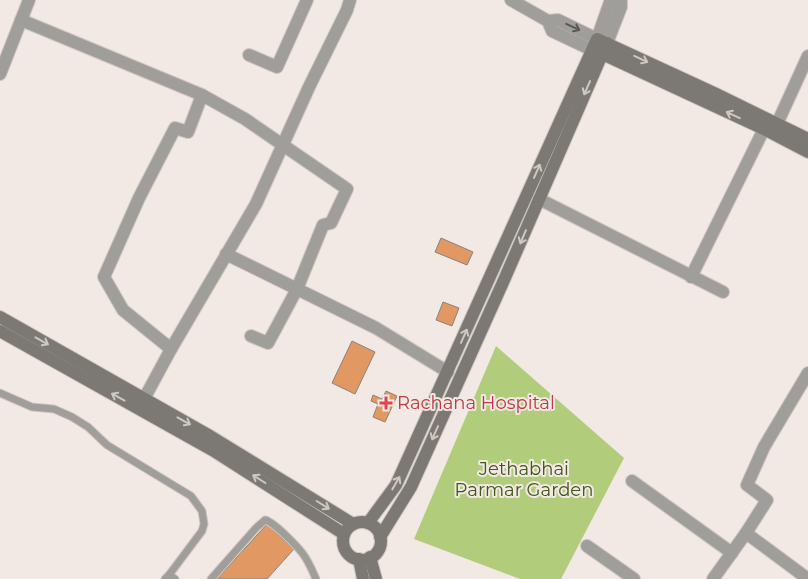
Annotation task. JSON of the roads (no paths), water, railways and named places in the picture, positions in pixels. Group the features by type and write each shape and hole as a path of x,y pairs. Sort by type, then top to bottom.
{"main road":[{"path":"599,46 808,139"},
{"path":"599,46 808,152"},
{"path":"380,538 410,487 500,289 539,199 599,46"},
{"path":"368,523 396,485 563,113 599,46"},
{"path":"0,318 210,436 353,524"},
{"path":"0,331 214,451 344,534"},
{"path":"368,523 376,529 380,538 378,549 375,554 365,558 354,558 346,550 343,539 344,534 349,526 353,524 368,523"},
{"path":"363,579 365,558"},
{"path":"365,558 376,579"}],"street":[{"path":"0,74 29,0"},
{"path":"249,55 277,67 307,0"},
{"path":"144,399 256,204 350,0"},
{"path":"511,0 548,21 558,20 599,46"},
{"path":"599,46 612,0"},
{"path":"599,46 621,7 621,0"},
{"path":"21,20 202,95 246,119 346,189 331,224 323,225 297,289 268,342 251,336"},
{"path":"777,124 808,56"},
{"path":"171,349 123,310 104,277 139,198 175,128 188,132 202,95"},
{"path":"692,276 764,129"},
{"path":"539,199 723,292"},
{"path":"226,254 376,328 448,372"},
{"path":"713,579 767,500 747,485 764,447 808,373"},
{"path":"632,482 732,553"},
{"path":"746,533 808,579"},
{"path":"588,546 634,579"}],"lane":[{"path":"0,393 32,407 54,409 72,417 88,427 107,445 191,496 202,511 204,524 202,530 169,578"},
{"path":"210,579 265,520 280,530 302,553 312,568 316,579"}],"place":[{"name":"Rachana Hospital","path":"386,403"}],"park label":[{"name":"Jethabhai Parmar Garden","path":"524,479"}]}
